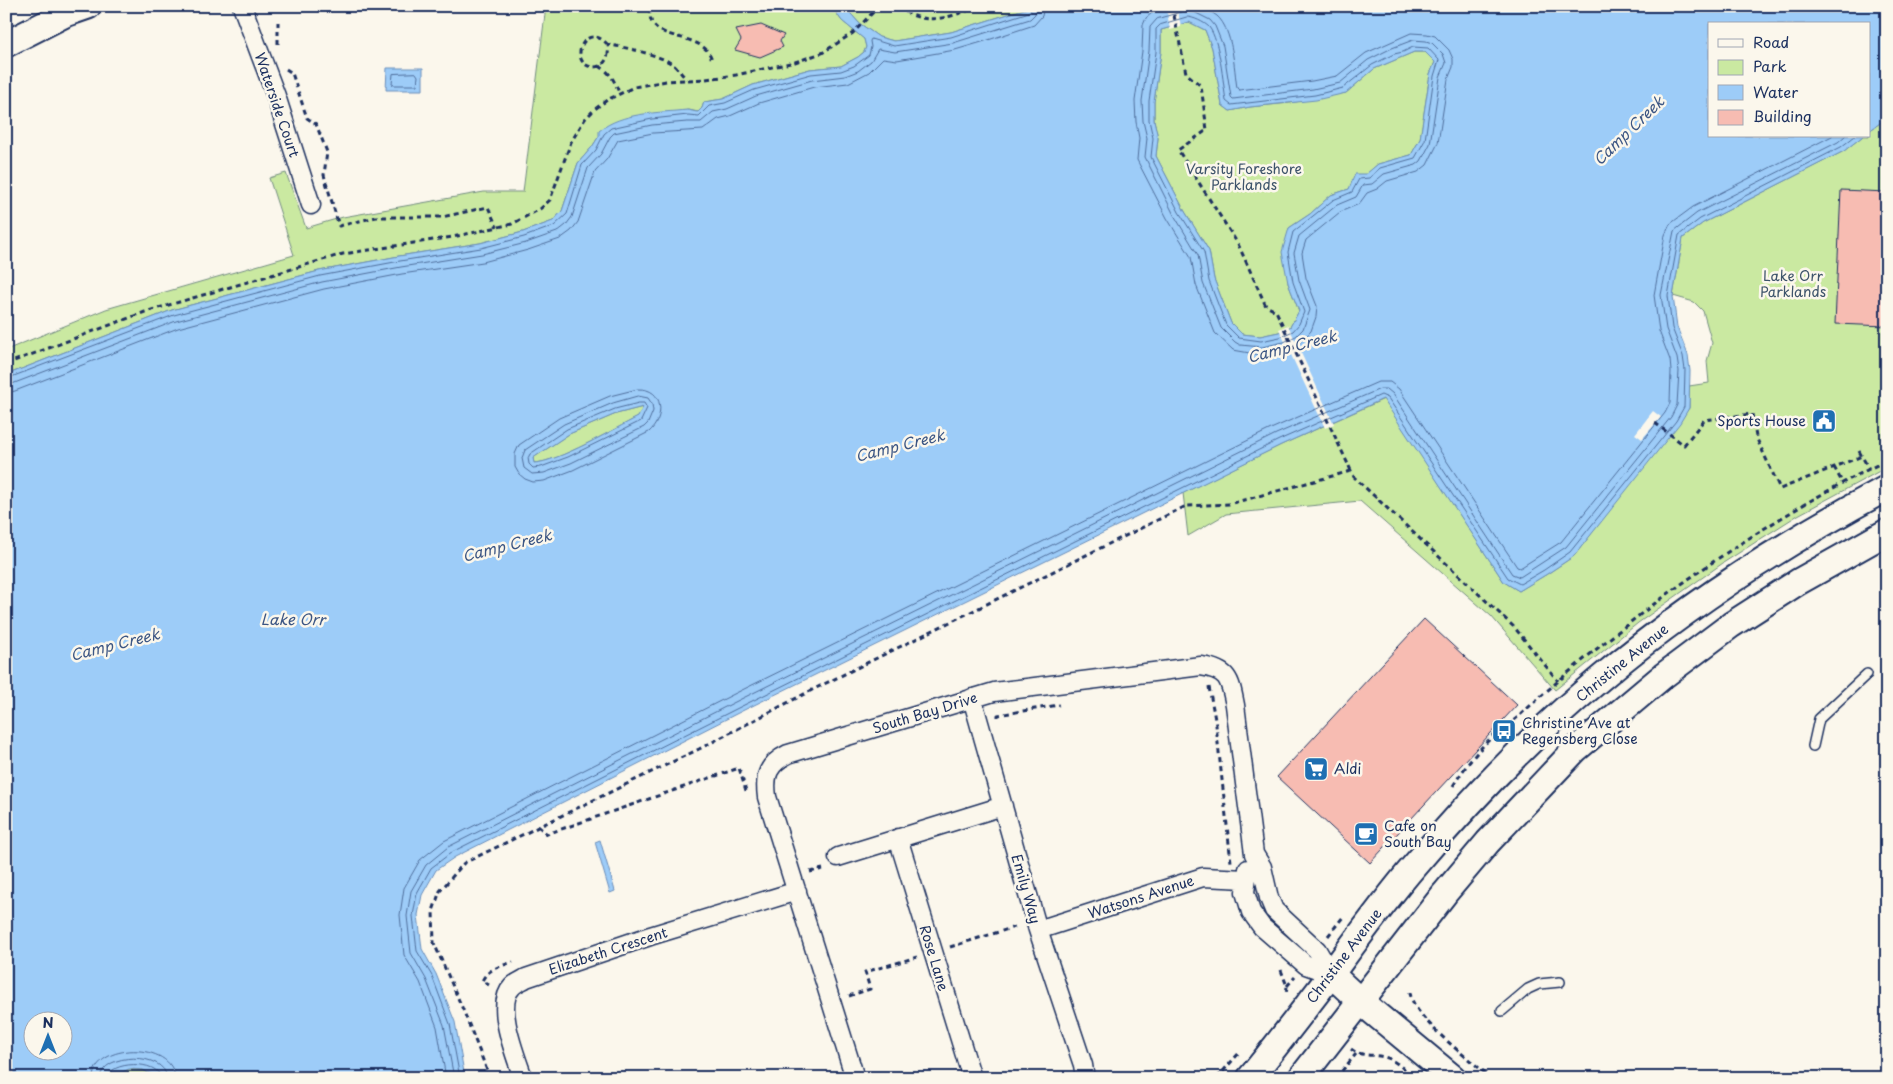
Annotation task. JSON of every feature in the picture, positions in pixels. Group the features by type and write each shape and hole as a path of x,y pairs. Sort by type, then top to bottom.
{"main road":[{"path":"6,44 66,14 88,6"},
{"name":"Christine Avenue","path":"1250,1078 1331,974 1361,932 1428,850 1508,762 1595,683 1677,619 1746,571 1821,523 1887,488"},
{"path":"1301,1078 1445,893 1488,842 1575,750 1663,676 1731,625 1798,582 1887,532"},
{"path":"1331,974 1360,1001 1453,1078"}],"street":[{"name":"Waterside Court","path":"242,6 276,96 311,205"},
{"name":"South Bay Drive","path":"855,1078 767,797 766,784 770,768 788,754 994,692 1201,666 1217,669 1223,673 1230,682 1235,705 1254,854 1262,867 1269,898 1274,910 1317,950 1331,974"},
{"name":"Emily Way","path":"972,698 1038,930 1083,1065 1085,1078"},
{"path":"838,856 1003,806"},
{"name":"Rose Lane","path":"898,838 972,1078"},
{"name":"South Bay Drive","path":"1254,854 1246,879 1245,892 1251,912 1262,928 1306,965 1331,974"},
{"name":"Watsons Avenue","path":"1038,930 1202,877 1246,879"},
{"name":"Elizabeth Crescent","path":"523,1078 511,1041 504,1006 512,987 526,978 650,936 797,891"}],"lane":[{"path":"1813,746 1819,719 1867,674"},
{"path":"1502,1012 1528,989 1539,984 1560,982"}],"path":[{"path":"660,6 650,11 650,17 654,25 663,33 696,42 707,48 712,60"},
{"path":"6,364 145,312 343,254 453,237 512,224 540,209 550,200 571,142 585,119 595,108 619,94 634,88 686,79 729,77 795,62 822,53 854,33 880,6"},
{"path":"898,6 907,14 928,19 949,16 981,6"},
{"path":"1172,6 1186,73 1201,86 1207,130 1178,150 1238,244 1266,306 1276,311 1354,477 1514,627 1558,682"},
{"path":"278,22 280,52"},
{"path":"595,37 604,40 608,45 608,56 603,64 592,67 586,65 581,59 580,48 587,39 595,37"},
{"path":"608,45 618,46 668,61 686,79"},
{"path":"283,60 285,69 292,73 307,118 316,124 327,152 324,175 338,226 376,217 442,217 488,207 497,227"},
{"path":"599,66 606,70 616,83 619,94"},
{"path":"1656,423 1684,445 1704,420 1752,414 1756,437 1780,489 1862,456"},
{"path":"1859,451 1869,469"},
{"path":"490,1078 434,943 433,911 440,891 464,863 699,749 814,689 1186,506 1229,504 1351,471 1350,466"},
{"path":"1834,467 1842,482"},
{"path":"1201,686 1210,688 1232,868"},
{"path":"998,722 998,715 1065,704"},
{"path":"538,826 547,834 739,768 747,796"},
{"path":"942,949 1021,926"},
{"path":"848,996 870,989 865,972 924,955"},
{"path":"489,985 482,981 485,975 492,970 517,961"},
{"path":"1275,964 1281,969 1285,979 1287,986 1285,998"},
{"path":"1410,992 1411,998 1420,1014 1454,1047 1491,1078"},
{"path":"1336,1078 1356,1054 1390,1059 1414,1078"}],"shaded area":[{"path":"1380,1073 1399,1078 1358,1078 1363,1075"}],"green space":[{"path":"546,6 831,6 842,21 864,39 866,47 864,52 858,57 841,66 810,69 753,85 723,99 704,102 698,112 689,110 625,119 599,136 578,163 562,211 553,221 523,232 480,243 319,271 172,310 6,375 6,350 106,309 294,255 269,178 286,173 306,228 343,217 484,192 523,192"},
{"path":"844,6 1034,6 951,32 894,41 879,37 859,23"},
{"name":"Varsity Foreshore Parklands","path":"1189,22 1205,30 1212,48 1222,105 1230,111 1346,93 1374,69 1414,52 1425,52 1435,62 1430,74 1420,139 1411,155 1378,164 1349,189 1331,195 1310,214 1289,228 1288,283 1299,311 1290,327 1279,332 1260,336 1242,334 1231,323 1214,279 1209,251 1184,210 1156,156 1158,138 1154,120 1154,102 1161,52 1161,30"},
{"name":"Lake Orr Parklands","path":"1887,118 1887,467 1798,515 1723,563 1638,623 1555,690 1491,616 1360,501 1226,514 1188,536 1183,493 1281,445 1384,399 1504,582 1519,591 1574,556 1689,408 1689,386 1709,383 1707,361 1712,343 1703,311 1694,302 1673,296 1683,238 1703,223 1844,151 1860,138 1870,138 1870,130"},
{"path":"643,407 639,417 601,437 557,457 534,463 533,458 569,434 616,414"},
{"path":"129,1069 143,1070 158,1078 109,1078"}],"water":[{"name":"Lake Orr","path":"831,6 844,6 859,23 879,37 894,41 951,32 1034,6 1887,6 1887,118 1870,130 1870,22 1708,22 1708,138 1860,138 1844,151 1703,223 1683,238 1673,296 1677,327 1688,355 1690,371 1689,408 1680,423 1574,556 1519,591 1504,582 1383,399 1281,445 742,711 455,857 436,870 422,895 418,915 422,949 436,974 455,1022 465,1078 158,1078 143,1070 129,1069 109,1078 6,1078 6,375 172,310 319,271 480,243 523,232 553,221 562,211 578,163 592,147 599,136 599,131 608,125 618,120 641,114 687,110 698,112 704,102 723,99 753,85 810,69 841,66 858,57 864,52 866,47 864,39 842,21","holes":["1189,22 1205,30 1212,48 1222,105 1230,111 1316,100 1346,93 1374,69 1414,52 1425,52 1435,62 1430,74 1420,139 1411,155 1378,164 1366,174 1355,174 1349,189 1331,195 1310,214 1289,228 1282,252 1288,283 1299,311 1290,327 1279,332 1260,336 1242,334 1231,323 1214,279 1209,251 1184,210 1156,156 1158,138 1154,120 1154,102 1161,52 1161,30","643,407 638,417 571,451 534,463 533,458 569,434 616,414"]},
{"path":"387,68 423,68 423,90 386,90"},
{"path":"600,840 615,891 610,893 595,842"}],"pier":[{"path":"1166,6 1177,6 1181,27 1170,30"},
{"path":"1288,325 1334,424 1325,428 1279,329"},
{"path":"1653,411 1661,417 1642,439 1635,434"}],"building":[{"path":"761,25 784,35 780,41 783,47 760,57 735,50 741,40 736,30"},
{"path":"1841,190 1887,192 1887,326 1835,324"},
{"path":"1424,619 1517,705 1370,863 1277,777"}],"place":[{"name":"Sports House","path":"1824,421"},
{"name":"Christine Ave at Regensberg Close","path":"1504,731"},
{"name":"Aldi","path":"1316,769"},
{"name":"Cafe on South Bay","path":"1366,834"}],"water label":[{"name":"Camp Creek","path":"1629,131"},
{"name":"Camp Creek","path":"1292,347"},
{"name":"Camp Creek","path":"900,446"},
{"name":"Camp Creek","path":"507,546"},
{"name":"Camp Creek","path":"115,645"}]}
